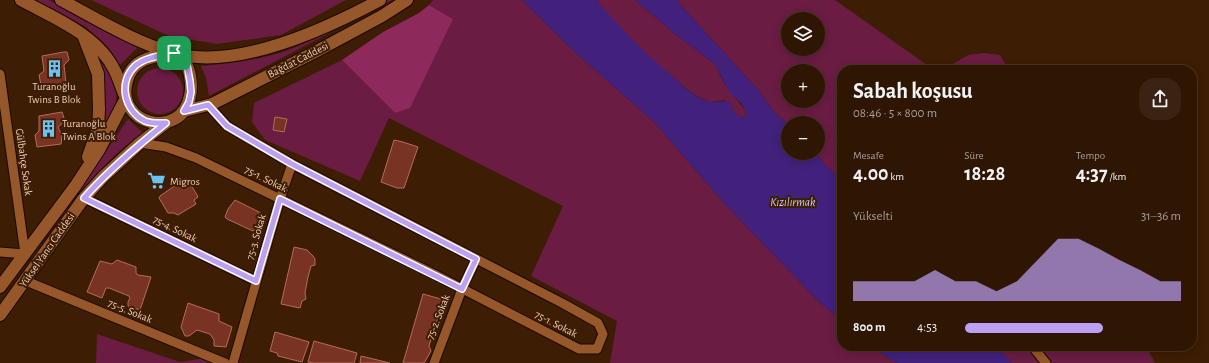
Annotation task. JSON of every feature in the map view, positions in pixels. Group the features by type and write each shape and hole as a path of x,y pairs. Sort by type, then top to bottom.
{"main road":[{"path":"21,0 83,35 101,51 115,70 130,108 136,116 156,124 166,123 176,118 184,111 189,102 191,92 190,81 187,65 174,53 142,42 61,0"},
{"name":"Bağdat Caddesi","path":"174,53 212,58 247,52 294,40 355,14 380,0"},
{"name":"Bağdat Caddesi","path":"184,111 208,105 315,52 382,16 407,0"},
{"path":"76,185 92,149 98,128 99,110 98,74 83,35"},
{"path":"126,98 125,87 128,76 135,66 144,60 174,53"},
{"name":"Yüksel Yancı Caddesi","path":"0,287 76,185 99,150 126,98"},
{"name":"Yüksel Yancı Caddesi","path":"0,315 26,281 84,198 103,177 166,123"}],"street":[{"name":"Gülbahçe Sokak","path":"0,77 25,254"},
{"name":"75-1. Sokak","path":"140,144 166,147 196,158 462,289 579,349 597,349 603,334 598,323 292,164 227,126 208,105"},
{"name":"75-3. Sokak","path":"233,363 280,199 292,164"},
{"name":"75-4. Sokak","path":"84,198 256,281"},
{"path":"0,252 25,254"},
{"name":"75-2. Sokak","path":"434,363 462,289 476,259"},
{"name":"75-5. Sokak","path":"26,281 225,363"},
{"path":"1036,351 1046,363"}],"shaded area":[{"path":"36,0 49,0 137,48 120,65 107,46 86,27"},
{"path":"91,0 346,0 281,35 217,44 169,36"},
{"path":"383,0 392,0 209,96 206,78 201,66 242,61 283,52 322,35"},
{"path":"433,0 522,0 577,54 654,122 725,204 818,301 837,316 837,351 878,351 884,356 897,363 610,363 617,321 531,276 563,206 389,118 360,181 265,140 252,122 254,103 342,60 395,113 453,19 429,5"},
{"path":"596,0 635,0 675,34 715,64 725,85 745,110 745,118 738,116 724,100 709,102 695,95 678,82 647,56 614,22"},
{"path":"676,0 835,0 927,65 837,65 837,176 821,160 825,160 825,116 781,116 781,118 774,112 761,93"},
{"path":"429,5 453,19 410,108 395,113 342,60 383,32 419,13"},
{"path":"984,53 1000,55 1006,65 951,65 968,55"},
{"path":"101,61 104,61 116,89 114,109 105,129 101,129 105,92"},
{"path":"160,68 173,72 179,78 183,91 179,104 173,110 160,114 147,110 141,104 137,91 141,78 147,72"},
{"path":"128,119 144,134 128,144 99,172 73,206 39,257 36,254"},
{"path":"97,334 180,362 206,358 243,363 96,363"},
{"path":"1001,351 1149,351 1155,363 1012,363"}],"water":[{"name":"Kızılırmak","path":"522,0 596,0 638,45 687,89 702,99 731,103 735,113 745,118 745,110 741,103 729,92 715,64 675,34 635,0 676,0 761,93 774,112 781,118 781,160 821,160 837,176 837,316 818,301 725,204 654,122 577,54"},
{"path":"878,351 1001,351 1012,363 897,363 884,356"}],"building":[{"name":"Turanoğlu Twins B Blok","path":"67,52 69,60 64,65 66,83 47,86 41,85 39,75 44,71 42,56"},
{"name":"Turanoğlu Twins A Blok","path":"62,112 65,121 58,127 62,136 61,144 37,147 35,135 39,131 39,116"},
{"path":"275,117 287,119 284,132 273,130"},
{"path":"394,140 418,147 404,188 397,188 381,182"},
{"path":"186,178 198,197 194,200 196,204 178,215 168,213 159,198 160,196"},
{"path":"235,200 261,213 255,230 253,231 225,217 228,209"},
{"path":"294,247 307,250 315,259 315,265 311,266 308,277 305,293 306,299 302,301 300,308 281,304"},
{"path":"117,260 136,267 136,273 138,275 151,277 140,310 128,306 129,296 109,288 106,288 102,298 87,292 100,261 112,264"},
{"path":"423,294 441,299 439,318 436,322 429,346 431,351 424,363 403,363"},
{"path":"188,303 219,314 219,321 232,327 226,347 214,346 214,340 210,334 197,330 189,336 185,336 181,327"},
{"path":"275,332 309,342 302,362 278,356 277,353 270,351"},
{"path":"314,341 357,353 354,363 308,362"},
{"path":"361,356 390,363 360,363"}],"place":[{"name":"Turanoğlu Twins B Blok","path":"54,68"},
{"name":"Turanoğlu Twins A Blok","path":"49,129"},
{"name":"Migros","path":"157,181"}],"route":[{"path":"174,53 187,65 190,81 191,92 189,102 184,111 208,105 227,126 292,164 476,259 462,289 280,199 256,281 84,198 103,177 166,123 156,124 136,116 130,108 126,98 125,87 128,76 135,66 144,60 174,53"}]}
